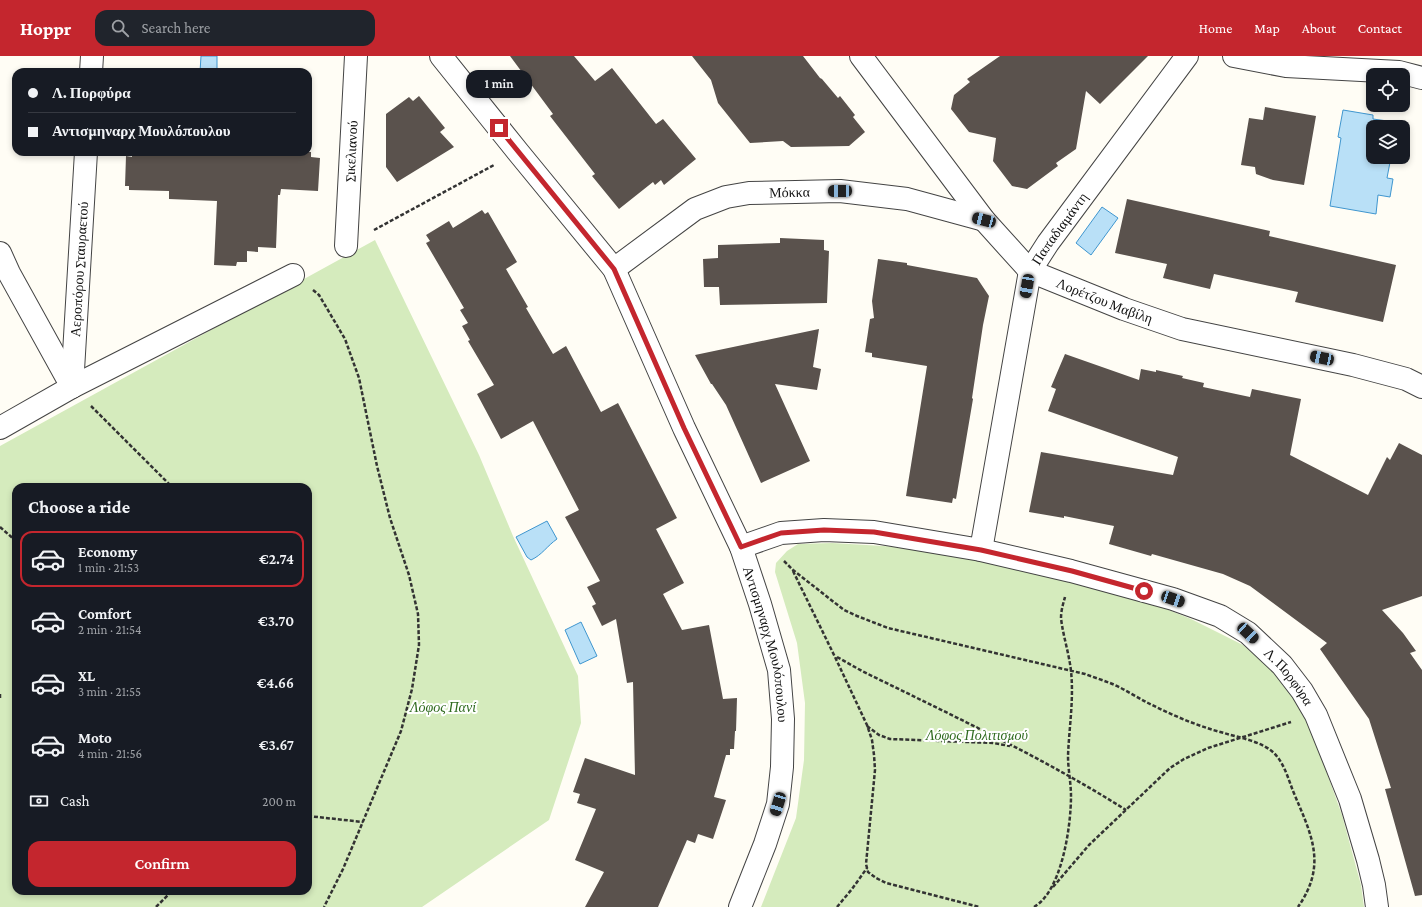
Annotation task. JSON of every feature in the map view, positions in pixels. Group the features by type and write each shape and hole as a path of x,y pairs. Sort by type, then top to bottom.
{"street":[{"path":"91,68 92,56"},
{"name":"Σικελιανού","path":"346,246 356,56"},
{"name":"Αντισμηναρχ Μουλόπουλου","path":"441,56 614,269 684,428 741,547 760,604 779,670 783,719 782,766 778,804 765,844 740,907"},
{"name":"Λορέτζου Μαβίλη","path":"861,56 984,220 1030,271 1124,309 1182,329 1353,364 1406,379 1422,387"},
{"name":"Παπαδιαμάντη","path":"981,550 1030,271 1052,237 1187,56"},
{"path":"1234,56 1286,66 1333,67 1399,72 1422,78"},
{"name":"Αεροπόρου Σταυραετού","path":"72,387 86,156"},
{"name":"Μόκκα","path":"614,269 695,209 726,197 749,192 840,191 907,199 984,220"},
{"path":"0,253 9,273 72,387"},
{"path":"0,428 72,387 293,274"},
{"name":"Λ. Πορφύρα","path":"741,547 781,533 824,530 874,532 981,550 1072,571 1173,599 1220,616 1248,633 1282,665 1302,691 1316,715 1347,792 1368,860 1374,884 1377,907"}],"path":[{"path":"346,246 518,152"},
{"path":"293,274 319,295 348,346 359,378 384,496 409,575 418,614 419,644 412,689 402,731 343,869 324,907"},
{"path":"72,387 168,483"},
{"path":"0,527 12,538"},
{"path":"768,538 781,557 793,570 844,610 871,622 895,630 1019,658 1071,672 1085,674 1112,684 1183,719 1264,746 1274,754 1283,767 1305,819 1314,850 1314,869 1309,889 1298,907"},
{"path":"793,570 836,656 867,725 872,740 875,770 866,849 866,864 868,872 886,883 979,907"},
{"path":"1051,890 1060,869 1065,847 1071,796 1068,758 1072,691 1071,672 1061,617 1072,571"},
{"path":"836,656 862,671 1013,746 1069,776 1126,810"},
{"path":"0,694 0,700"},
{"path":"867,725 879,735 890,739 993,743 1013,746"},
{"path":"1034,907 1044,900 1089,845 1150,785 1170,768 1184,759 1208,748 1282,725"},
{"path":"312,816 363,822"},
{"path":"837,907 867,868"},
{"path":"156,907 168,895"}],"green space":[{"name":"Λόφος Πανί","path":"375,240 479,455 513,536 578,676 581,723 549,820 422,907 0,907 0,446"},
{"name":"Λόφος Πολιτισμού","path":"832,543 917,548 1054,575 1134,596 1191,619 1243,645 1275,673 1297,703 1313,734 1342,815 1361,885 1364,907 761,907 796,818 804,760 805,703 797,643 775,572 776,563 787,551 798,544"}],"water":[{"path":"201,56 217,56 217,68 200,68"},
{"path":"1343,110 1373,115 1373,119 1380,120 1366,120 1366,164 1390,164 1387,178 1393,179 1390,197 1378,195 1376,214 1330,206 1341,138 1338,137"},
{"path":"1102,207 1118,218 1091,255 1076,243"},
{"path":"547,521 557,539 538,556 531,560 527,557 516,537"},
{"path":"581,622 597,656 580,664 565,630"}],"building":[{"path":"510,56 574,56 595,81 612,68 656,124 663,119 696,159 664,185 661,180 655,185 653,182 619,209 592,176 595,174 550,116 553,114"},
{"path":"692,56 803,56 838,98 840,96 855,115 853,117 865,132 849,146 791,147 783,141 750,143 718,103 711,80"},
{"path":"1000,56 1148,56 1100,104 1086,91 1076,149 1056,163 1058,166 1027,189 1012,186 993,161 996,138 969,132 951,109 954,95 970,82 967,79"},
{"path":"419,96 445,128 440,132 454,147 397,182 386,167 386,114 409,97 413,101"},
{"path":"1265,107 1316,116 1304,185 1273,180 1256,174 1255,167 1241,165 1249,118 1263,120"},
{"path":"126,156 311,156 320,158 318,191 281,189 280,195 278,195 276,248 258,247 258,252 247,251 247,262 237,262 236,266 214,265 217,201 169,199 169,191 129,190 129,186 125,186"},
{"path":"1127,199 1270,231 1269,236 1396,265 1383,322 1295,302 1298,292 1214,274 1210,289 1163,278 1167,264 1115,253"},
{"path":"482,210 485,214 488,212 517,262 506,269 528,307 526,308 553,354 566,346 601,412 618,403 677,518 656,529 684,583 663,594 682,630 709,625 723,699 737,698 734,749 730,749 730,755 726,755 714,797 726,800 713,839 698,834 695,843 687,840 658,907 585,907 604,872 575,860 596,809 577,803 580,794 573,792 585,758 635,775 633,682 627,683 616,619 602,626 592,606 596,604 587,587 600,581 565,517 579,510 533,421 501,439 477,394 494,385 468,341 470,340 462,326 468,323 460,310 464,308 426,243 430,241 426,235 449,221 453,228"},
{"path":"780,238 824,240 824,250 829,251 827,303 720,305 719,287 704,287 703,259 718,258 718,245 780,243"},
{"path":"878,259 907,263 907,265 977,278 989,296 983,325 973,399 956,499 953,498 952,503 906,496 927,366 872,357 872,353 865,352 870,319 874,318 872,301"},
{"path":"819,329 813,367 821,369 817,390 775,384 810,461 761,483 726,405 711,384 695,355"},
{"path":"1065,354 1139,380 1141,369 1156,372 1156,370 1183,376 1182,378 1204,383 1203,387 1250,397 1252,389 1301,399 1290,455 1368,495 1387,457 1390,460 1399,443 1422,455 1422,596 1382,610 1403,633 1416,651 1410,653 1422,670 1422,895 1415,896 1385,789 1391,788 1369,719 1320,649 1327,643 1250,586 1223,574 1152,554 1151,556 1109,544 1114,526 1064,516 1064,518 1029,512 1041,452 1173,475 1178,457 1048,411 1056,389 1051,387"}],"route":[{"path":"499,128 614,269 684,428 741,547 781,533 824,530 874,532 981,550 1072,571 1144,591"}]}
